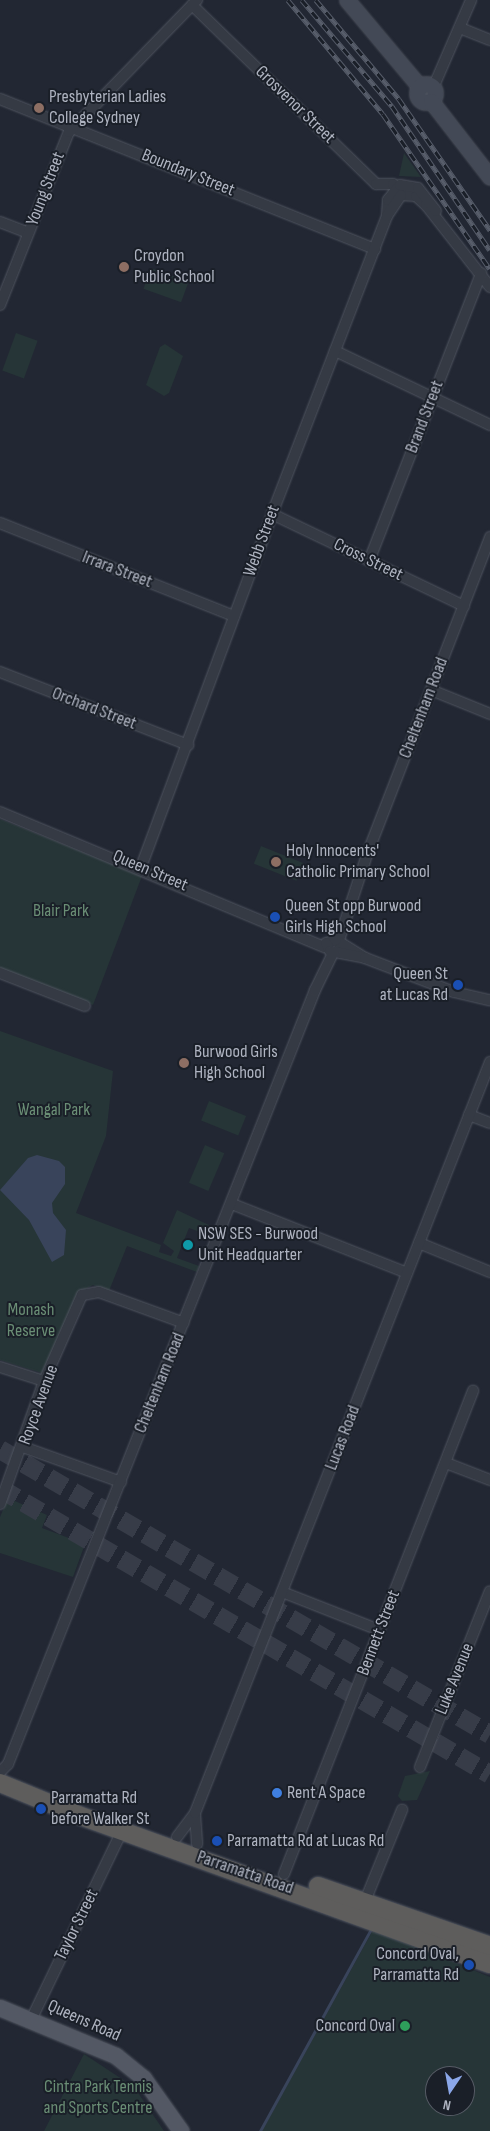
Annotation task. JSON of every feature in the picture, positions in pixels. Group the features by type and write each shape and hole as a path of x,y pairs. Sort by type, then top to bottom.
{"highway":[{"name":"Parramatta Road","path":"0,1774 122,1831 362,1908 436,1935 490,1964"},
{"name":"Parramatta Road","path":"0,1774 77,1803 284,1874 362,1908"},
{"name":"Parramatta Road","path":"436,1935 490,1946"}],"main road":[{"path":"347,0 428,92 490,177"},
{"name":"Queens Road","path":"0,2008 102,2048 130,2066 157,2094 181,2131"}],"street":[{"path":"428,92 460,28 471,0"},
{"name":"Young Street","path":"0,305 28,233 74,128 195,3"},
{"name":"Grosvenor Street","path":"195,3 376,184 398,191"},
{"path":"460,28 490,40"},
{"name":"Boundary Street","path":"0,100 374,249"},
{"path":"398,191 412,186 422,196 490,287"},
{"name":"Webb Street","path":"141,867 188,745 272,514 398,191"},
{"path":"0,222 28,233"},
{"name":"Brand Street","path":"369,561 480,273"},
{"path":"335,351 490,426"},
{"name":"Cross Street","path":"272,514 464,606"},
{"name":"Irrara Street","path":"0,522 234,616"},
{"name":"Cheltenham Road","path":"0,1774 8,1764 232,1204 490,537"},
{"name":"Orchard Street","path":"0,672 188,745"},
{"path":"431,690 490,714"},
{"name":"Queen Street","path":"0,812 141,867 299,934 454,992"},
{"path":"0,973 85,1006"},
{"path":"454,992 490,1000"},
{"path":"454,992 490,1007"},
{"name":"Lucas Road","path":"177,1836 195,1813 490,1062"},
{"path":"469,1115 490,1123"},
{"path":"232,1204 407,1273"},
{"path":"419,1243 490,1272"},
{"name":"Royce Avenue","path":"0,1504 24,1447 44,1381 80,1299 89,1291 184,1323"},
{"path":"0,1367 44,1381"},
{"name":"Bennett Street","path":"284,1874 473,1391"},
{"path":"24,1447 121,1482"},
{"path":"446,1463 490,1480"},
{"name":"Luke Avenue","path":"420,1767 490,1591"},
{"path":"282,1592 379,1630"},
{"path":"362,1908 402,1810"},
{"name":"Lucas Road","path":"195,1813 197,1844"},
{"name":"Taylor Street","path":"31,2020 122,1831"}],"green space":[{"path":"404,153 421,177 399,176"},
{"path":"151,268 189,282 181,302 143,289"},
{"path":"16,333 38,341 24,378 2,371"},
{"path":"165,344 183,356 169,393 164,396 146,385 160,347"},
{"name":"Blair Park","path":"0,819 142,876 93,1005 0,968"},
{"path":"261,846 304,863 297,881 254,864"},
{"name":"Wangal Park","path":"0,1031 113,1071 106,1136 76,1213 161,1245 159,1252 171,1256 174,1251 163,1243 177,1210 211,1226 208,1235 189,1228 177,1258 199,1266 197,1272 127,1246 109,1291 93,1285 78,1293 42,1373 0,1360"},
{"path":"209,1101 246,1116 238,1135 201,1120"},
{"path":"205,1145 224,1153 208,1191 189,1183"},
{"path":"8,1498 47,1515 42,1528 85,1544 73,1577 0,1553 0,1517"},
{"path":"430,1771 417,1800 402,1801 398,1796 405,1776"},
{"name":"Concord Oval","path":"373,1930 490,1977 490,2131 262,2131"},
{"name":"Cintra Park Tennis and Sports Centre","path":"84,2054 134,2087 164,2131 44,2131"}],"water":[{"path":"37,1155 59,1161 65,1167 65,1184 52,1203 53,1213 66,1230 64,1255 52,1262 29,1220 0,1190 28,1158"}],"waterway":[{"path":"260,2131 370,1931"}],"tunnel":[{"path":"0,1449 490,1734"},
{"path":"0,1488 490,1774"}],"railway":[{"path":"288,0 383,114 490,269"},
{"path":"302,0 392,106 490,250"},
{"path":"316,0 399,99 490,230"}],"place":[{"name":"Presbyterian Ladies College Sydney","path":"39,108"},
{"name":"Croydon Public School","path":"124,267"},
{"name":"Holy Innocents' Catholic Primary School","path":"276,862"},
{"name":"Queen St opp Burwood Girls High School","path":"275,917"},
{"name":"Queen St at Lucas Rd","path":"458,985"},
{"name":"Burwood Girls High School","path":"184,1063"},
{"name":"NSW SES - Burwood Unit Headquarter","path":"188,1245"},
{"name":"Rent A Space","path":"277,1793"},
{"name":"Parramatta Rd before Walker St","path":"41,1809"},
{"name":"Parramatta Rd at Lucas Rd","path":"217,1841"},
{"name":"Concord Oval, Parramatta Rd","path":"469,1965"},
{"name":"Concord Oval","path":"405,2026"}],"park label":[{"name":"Monash Reserve","path":"31,1321"}]}
